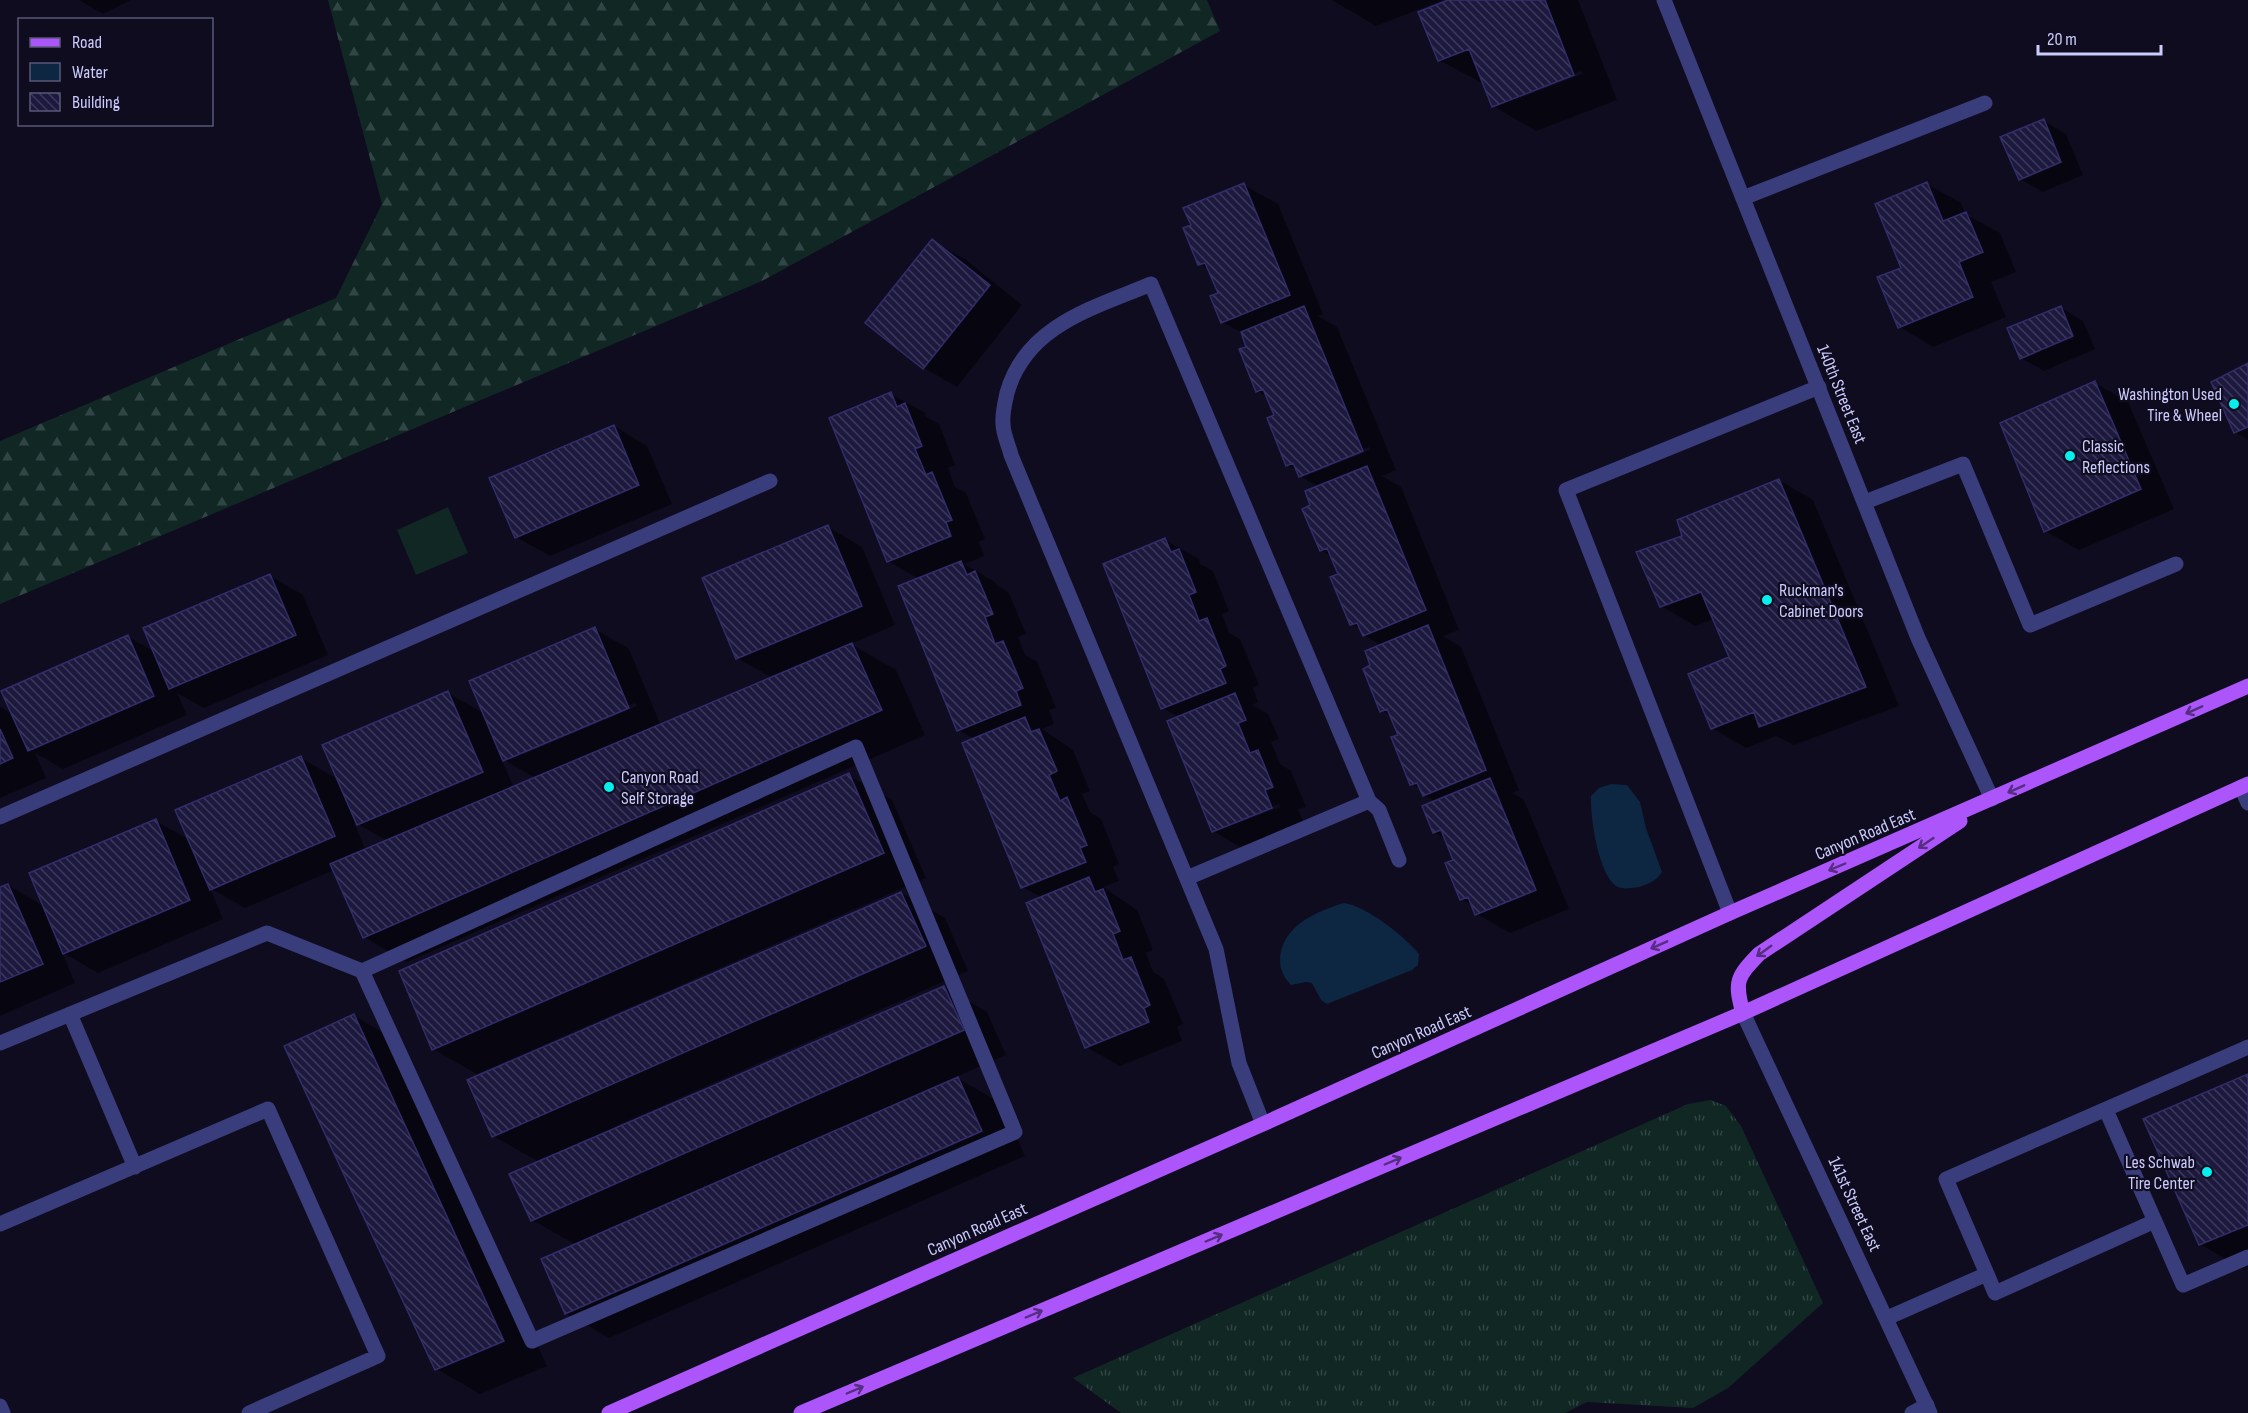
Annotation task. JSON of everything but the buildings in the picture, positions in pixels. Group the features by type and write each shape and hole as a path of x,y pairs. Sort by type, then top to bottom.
{"main road":[{"name":"Canyon Road East","path":"609,1413 1263,1124 1730,913 2248,686"},
{"path":"801,1413 1743,1012 2245,786"},
{"path":"1743,1012 1737,991 1742,972 1759,954 1992,799"}],"street":[{"name":"140th Street East","path":"1664,0 1918,638 1992,799"},
{"path":"1743,198 1984,103"},
{"path":"1263,1124 1239,1063 1216,949 1011,455 1003,425 1005,401 1012,374 1044,335 1064,321 1151,284 1369,801 1379,810 1399,860"},
{"path":"1730,913 1566,490 1819,387"},
{"path":"1865,502 1963,464 2030,624 2176,564"},
{"path":"0,817 770,481"},
{"path":"0,1043 267,933 362,971 532,1341 1015,1132 856,747 362,971"},
{"path":"2245,786 2248,803"},
{"path":"1187,878 1369,801"},
{"name":"141st Street East","path":"1743,1012 1929,1409"},
{"path":"70,1014 135,1167"},
{"path":"2156,1221 1995,1293 1946,1179 2248,1047"},
{"path":"0,1224 268,1109 378,1356 249,1413"},
{"path":"2106,1110 2183,1286 2248,1257"},
{"path":"1887,1318 1987,1274"},
{"path":"0,1406 3,1413"},
{"path":"1912,1413 1929,1409"}],"green space":[{"path":"328,0 1207,0 1220,31 762,281 0,604 0,441 336,298 382,204"},
{"path":"448,507 468,553 416,575 397,530"},
{"path":"1711,1100 1726,1106 1741,1126 1823,1303 1728,1388 1693,1408 1587,1402 1565,1413 1121,1413 1073,1378 1688,1104"}],"water":[{"path":"1611,784 1627,785 1640,802 1646,828 1662,872 1652,882 1639,887 1616,886 1604,869 1596,844 1591,796 1599,788"},
{"path":"1344,903 1364,910 1395,931 1419,954 1418,965 1412,970 1327,1004 1321,1000 1312,983 1291,985 1289,983 1281,968 1282,949 1286,939 1302,922"}],"place":[{"name":"Washington Used Tire & Wheel","path":"2234,404"},
{"name":"Classic Reflections","path":"2070,456"},
{"name":"Ruckman's Cabinet Doors","path":"1767,600"},
{"name":"Canyon Road Self Storage","path":"609,787"},
{"name":"Les Schwab Tire Center","path":"2207,1172"}]}
